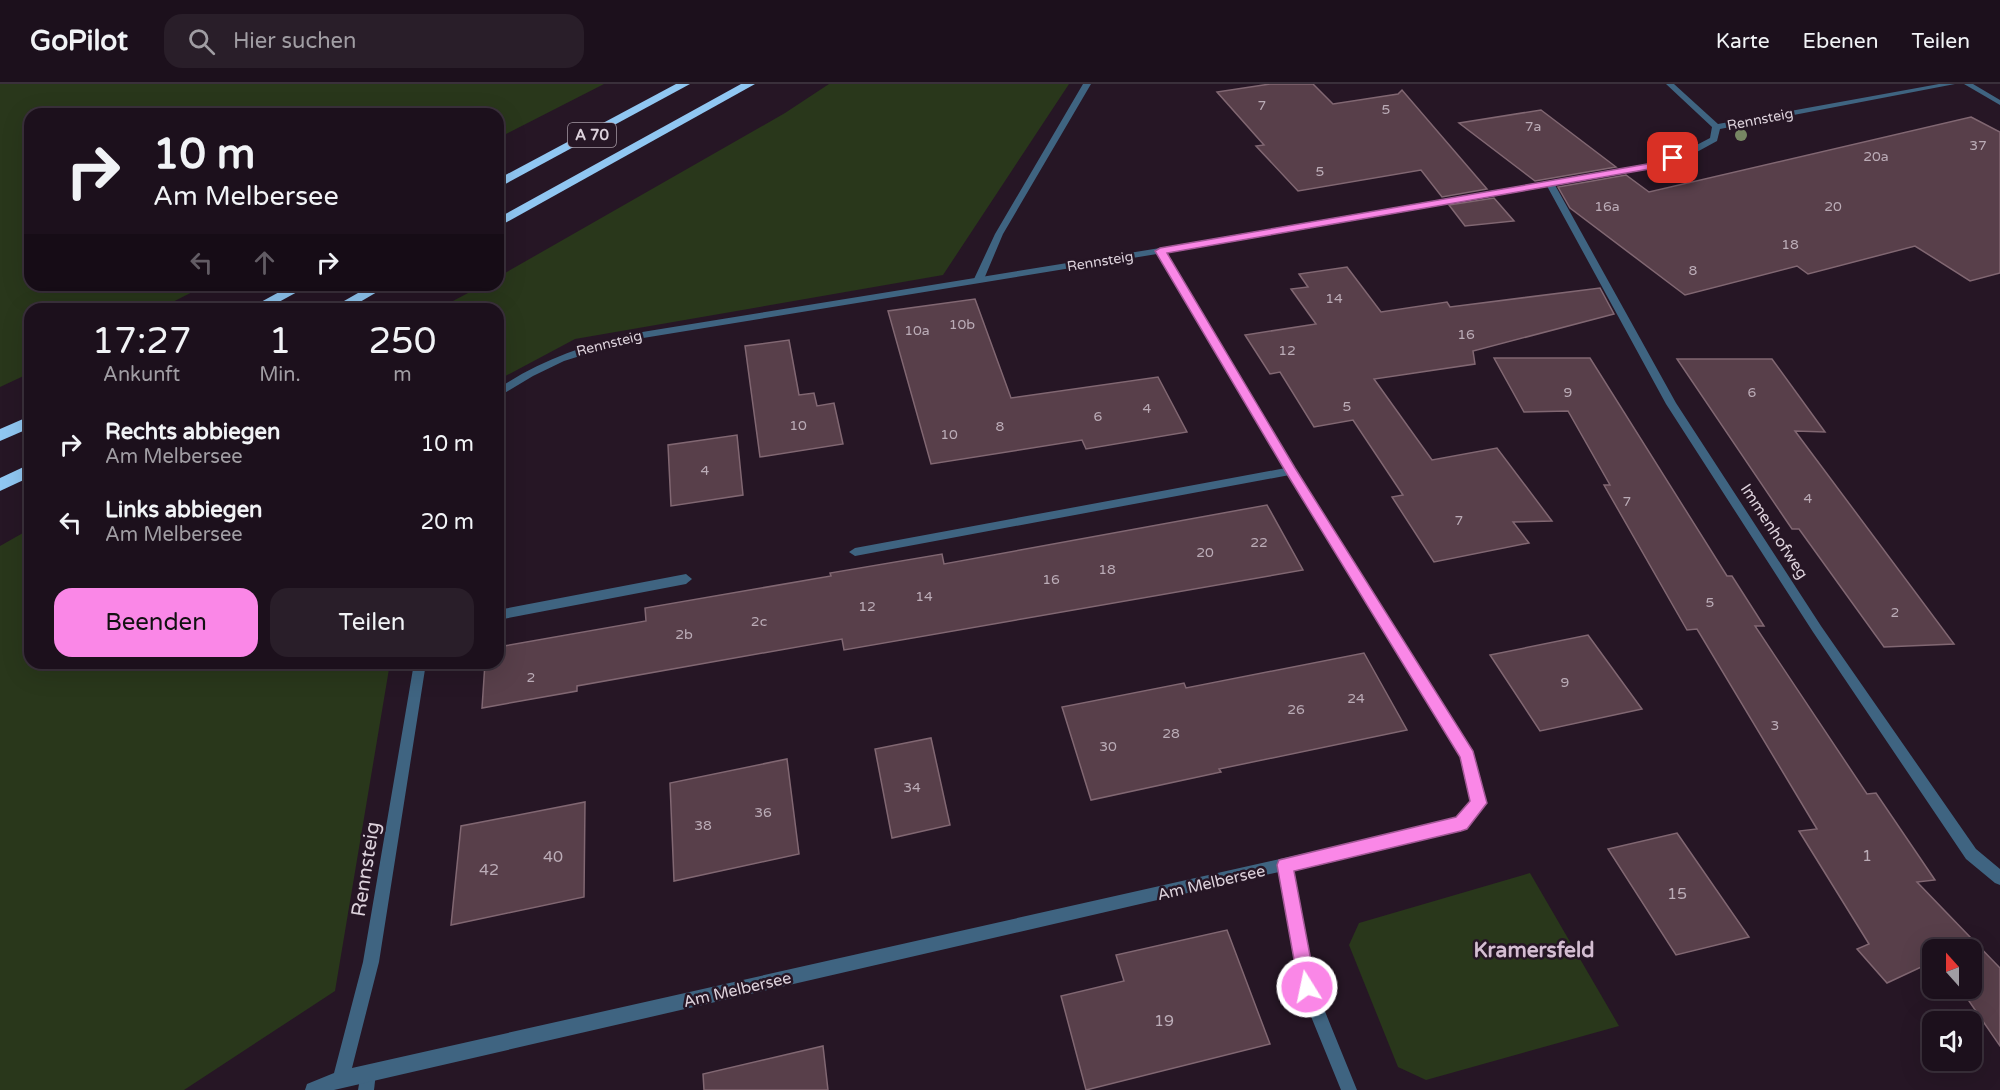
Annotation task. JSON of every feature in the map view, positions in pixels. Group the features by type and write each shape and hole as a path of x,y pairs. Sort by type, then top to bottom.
{"highway":[{"name":"A 70","path":"504,181 684,84"},
{"name":"A 70","path":"504,220 749,84"},
{"path":"267,303 291,291"},
{"path":"348,303 371,291"},
{"path":"0,436 24,424"},
{"path":"0,485 24,473"}],"street":[{"path":"979,279 999,234 1087,84"},
{"path":"1670,84 1716,127"},
{"name":"Rennsteig","path":"504,390 522,376 571,352 630,337 1160,251 1655,165 1714,140 1716,127 1951,84"},
{"path":"1968,84 2000,103"},
{"name":"Immenhofweg","path":"1550,184 1677,414 1817,628 1971,854 2000,878"},
{"name":"Am Melbersee","path":"313,1090 341,1079 1461,824 1479,803 1468,756 1291,471 1160,251"},
{"path":"855,552 1291,471"},
{"path":"504,614 686,579"},
{"name":"Rennsteig","path":"341,1079 371,962 419,669"},
{"path":"1285,865 1307,987 1349,1090"},
{"path":"366,1090 368,1073"}],"green space":[{"path":"0,84 604,84 504,135 504,108 24,108 24,291 194,291 171,303 24,303 24,376 0,387"},
{"path":"829,84 1069,84 943,275 575,339 504,377 504,303 449,303 472,291 504,291 504,274 785,113"},
{"path":"24,532 24,669 389,669 335,991 184,1090 0,1090 0,546"},
{"path":"1530,873 1619,1026 1426,1080 1398,1067 1349,945 1359,923"}],"building":[{"path":"1270,84 1313,84 1333,104 1398,94 1402,90 1487,189 1442,197 1421,170 1298,191 1256,146 1264,145 1217,92"},
{"path":"1541,110 1616,167 1535,181 1459,123"},
{"path":"1971,117 2000,132 2000,273 1970,281 1915,246 1808,274 1797,266 1685,295 1570,208 1558,187 1626,175 1649,192"},
{"path":"1494,198 1514,221 1465,226 1449,205"},
{"path":"1347,267 1381,312 1447,302 1450,307 1600,288 1614,314 1473,351 1475,364 1374,379 1432,460 1497,448 1552,521 1513,522 1529,543 1434,562 1392,497 1403,495 1353,420 1314,427 1280,372 1270,374 1245,335 1316,324 1291,289 1308,287 1299,274"},
{"path":"975,299 1011,398 1158,377 1187,432 1086,449 1082,440 931,464 888,311"},
{"path":"789,340 799,395 814,393 817,406 834,403 843,444 760,457 745,346"},
{"path":"1494,358 1590,358 1727,576 1732,576 1764,626 1755,626 1867,794 1876,793 1935,880 1917,882 1972,939 1922,939 1922,967 1887,983 1857,949 1869,944 1799,831 1817,829 1697,629 1687,630 1604,485 1610,485 1568,411 1524,412"},
{"path":"1677,359 1772,359 1825,432 1795,431 1954,644 1884,647 1799,529 1792,529"},
{"path":"737,435 743,495 671,506 668,445"},
{"path":"1267,505 1303,570 844,650 842,639 577,686 577,691 482,708 485,669 504,669 504,646 646,621 645,608 831,576 830,573 942,554 944,564"},
{"path":"1588,635 1642,709 1540,731 1490,655"},
{"path":"1364,653 1407,730 1219,769 1221,772 1091,800 1062,707 1184,683 1186,688"},
{"path":"931,738 950,825 892,838 875,749"},
{"path":"787,759 799,854 674,881 670,783"},
{"path":"585,802 584,897 451,925 461,826"},
{"path":"1677,833 1749,937 1676,955 1608,849"},
{"path":"1227,930 1270,1044 1086,1090 1061,996 1124,981 1116,955"},
{"path":"1982,949 2000,968 2000,1046 1982,1020 1982,1011 1976,1011 1968,999 1982,999"},
{"path":"823,1046 828,1090 704,1090 703,1074"}],"district":[{"name":"Kramersfeld","path":"1534,950"}],"route":[{"path":"1307,987 1285,865 1461,824 1479,803 1468,756 1291,471 1160,251 1655,165 1673,158"}]}
